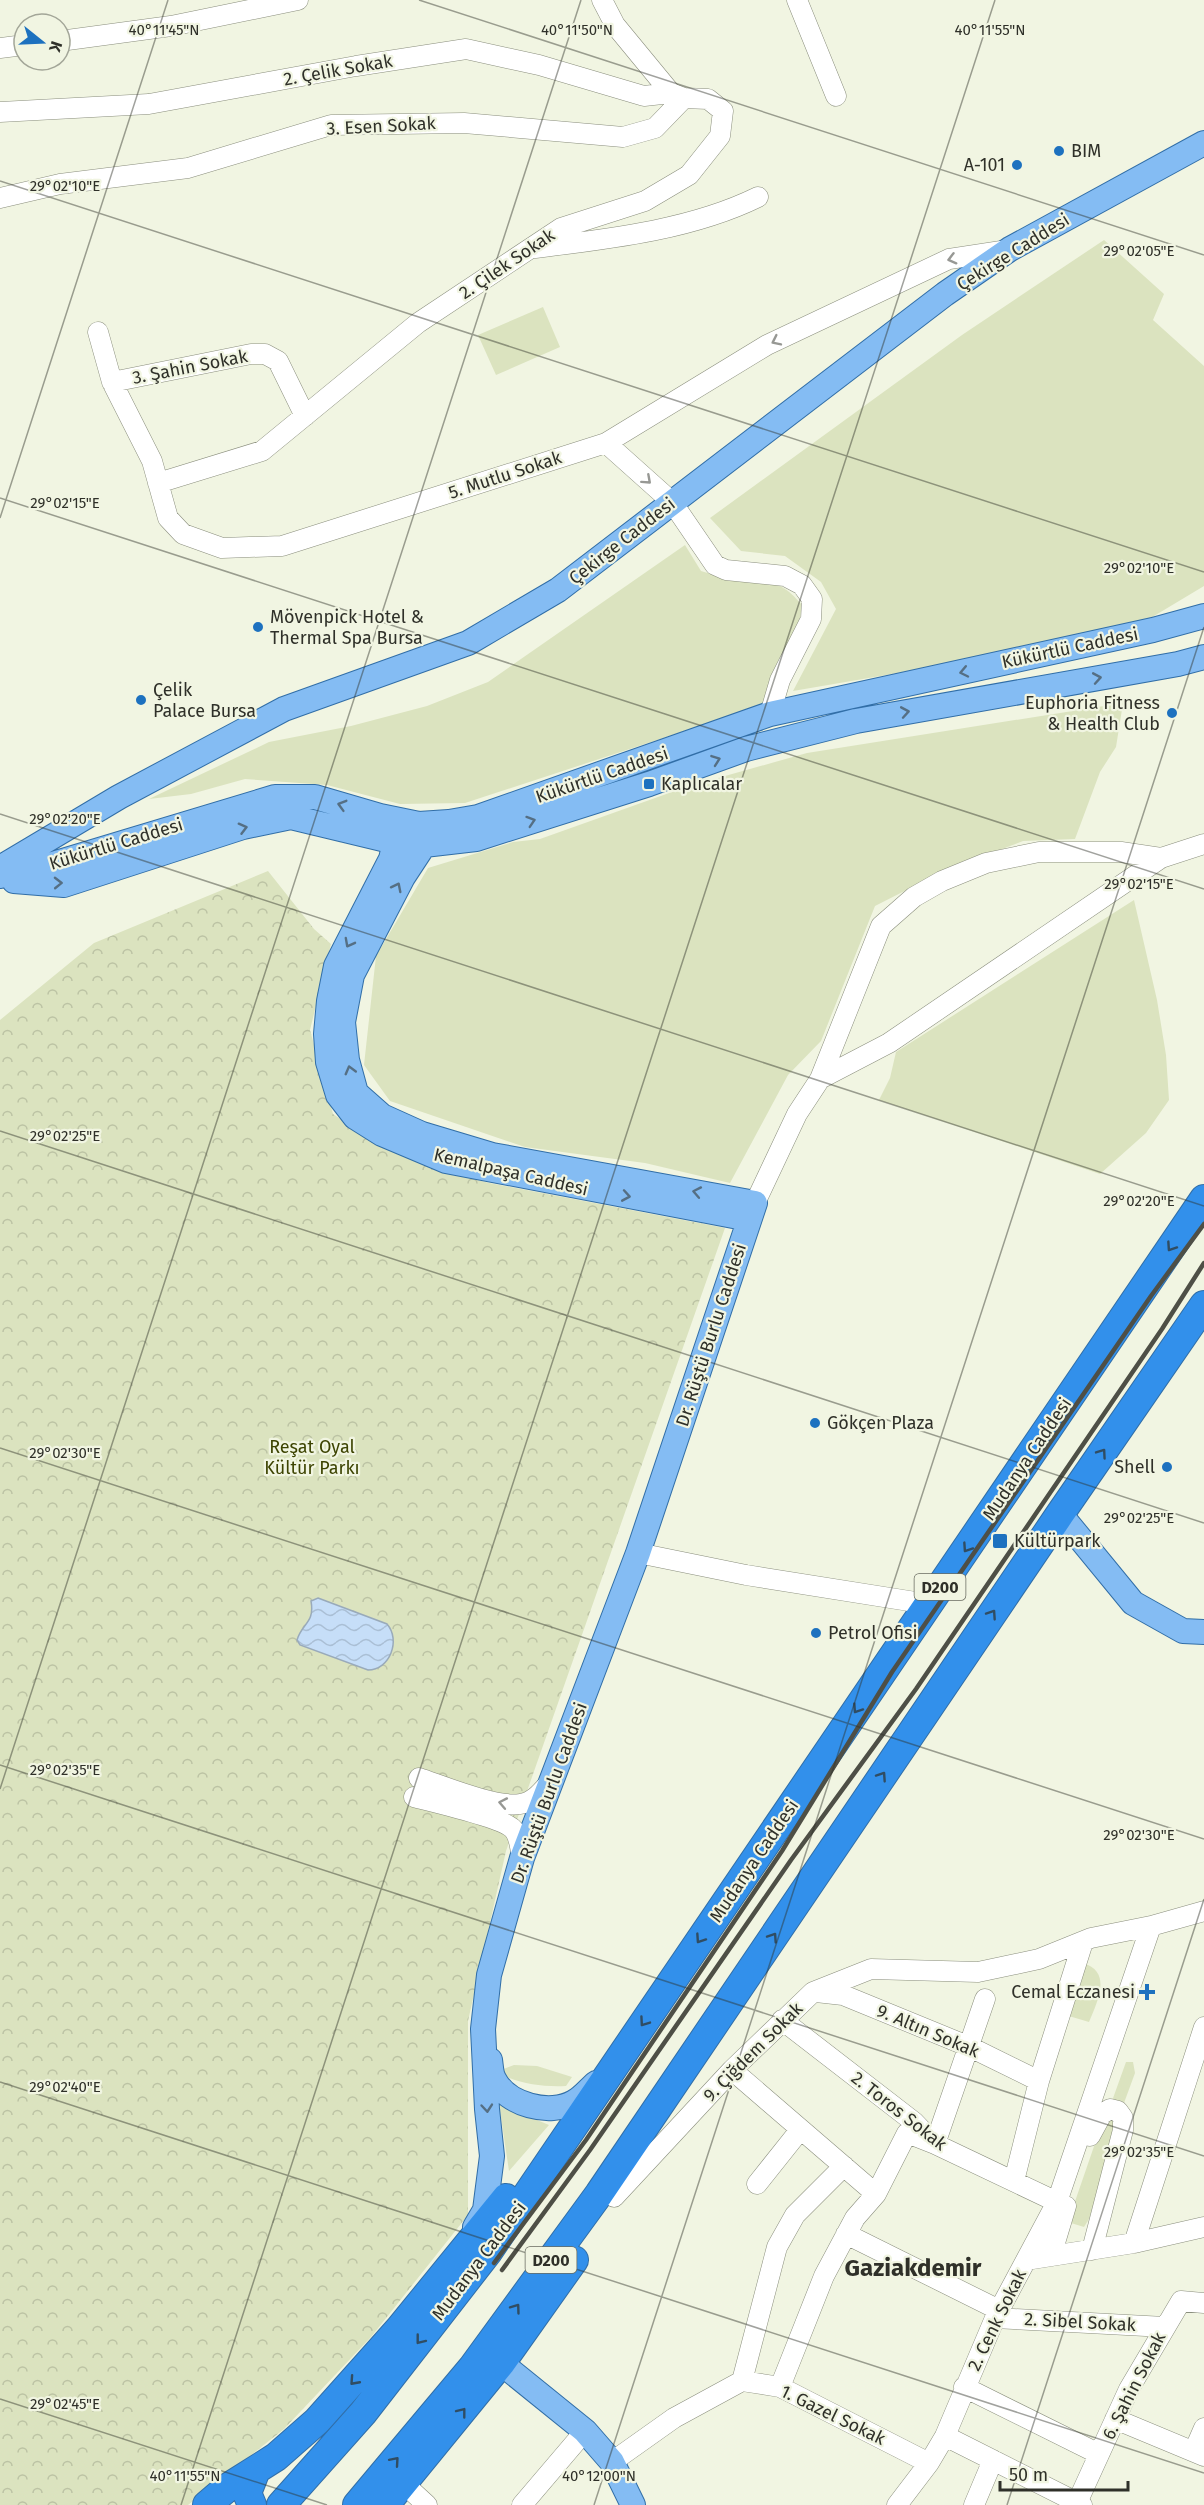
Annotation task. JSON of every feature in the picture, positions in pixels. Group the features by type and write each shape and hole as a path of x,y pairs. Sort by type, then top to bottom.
{"highway":[{"name":"Mudanya Caddesi","path":"281,2505 363,2413 488,2252 1204,1199"},
{"name":"D200","path":"357,2505 472,2368 599,2194 1204,1305"},
{"path":"385,2505 501,2363 570,2266 679,2092 729,2003"},
{"path":"207,2505 227,2488 276,2457 325,2412 400,2328 611,2069"},
{"path":"252,2505 247,2493 256,2470"}],"main road":[{"name":"Çekirge Caddesi","path":"0,868 119,797 284,710 468,643 508,622 679,510 936,301 1010,249 1204,143"},
{"name":"Kükürtlü Caddesi","path":"0,876 33,870 275,797 315,797 380,816 419,824 478,818 770,714 1153,630 1204,616"},
{"name":"Kükürtlü Caddesi","path":"0,881 64,885 243,827 291,817 395,842 424,844 476,839 649,784 746,749 856,721 1178,664 1204,657"},
{"path":"380,816 393,830 395,842"},
{"name":"Kemalpaşa Caddesi","path":"449,822 424,844 403,877 352,975 343,1022 347,1060 356,1093 382,1116 456,1146 752,1211"},
{"name":"Kemalpaşa Caddesi","path":"395,842 384,876 336,966 329,1001 326,1034 328,1062 338,1095 355,1117 382,1134 446,1161 752,1211"},
{"name":"Dr. Rüştü Burlu Caddesi","path":"483,2029 489,1975 522,1858 638,1554 752,1211"},
{"path":"1060,1514 1133,1603 1183,1631 1204,1632"},
{"path":"483,2029 494,2079 507,2095 524,2103 548,2109 574,2102 611,2069"},
{"path":"458,2255 485,2210 490,2183 492,2156 483,2029"},
{"path":"501,2363 585,2432 612,2462 633,2505"}],"street":[{"path":"72,39 171,26 298,0"},
{"path":"602,0 615,25 677,95"},
{"path":"797,0 836,96"},
{"name":"2. Çelik Sokak","path":"0,112 149,104 466,48 539,65 644,96 677,95"},
{"name":"3. Esen Sokak","path":"0,198 60,184 188,168 331,125 464,123 623,137 655,128 677,95"},
{"name":"2. Çilek Sokak","path":"158,483 262,451 418,323 561,228 645,201 688,175 720,136 723,111 708,99 677,95"},
{"path":"529,249 642,234 733,209 758,196"},
{"name":"5. Mutlu Sokak","path":"98,332 112,382 152,461 168,518 183,534 222,548 282,546 606,443 778,340 949,258 1010,249"},
{"name":"3. Şahin Sokak","path":"112,382 251,354 265,354 278,361 305,416"},
{"path":"606,443 679,510 715,565 726,570 785,576 802,585 812,599 811,619 780,680 770,714"},
{"path":"1153,630 1204,605"},
{"name":"Dr. Rüştü Burlu Caddesi","path":"752,1211 796,1114 820,1079 889,1043 1161,858 1204,844"},
{"path":"820,1079 881,926 914,897 942,881 986,863 1039,852 1121,852 1161,858"},
{"path":"638,1554 746,1575 928,1604"},
{"path":"522,1858 518,1838 512,1828 416,1787 506,1804 522,1804 538,1796 552,1780"},
{"name":"9. Çiğdem Sokak","path":"614,2198 732,2070 813,1992 871,1969 978,1972 1039,1959 1083,1942 1204,1911"},
{"path":"1026,2260 1057,2202 1150,1926"},
{"path":"1014,2181 1039,2081 1083,1942"},
{"name":"9. Altın Sokak","path":"813,1992 843,1995 970,2047 1039,2081"},
{"path":"780,2387 824,2276 855,2218 876,2194 907,2133 935,2144 970,2047 984,1999"},
{"name":"2. Toros Sokak","path":"782,2020 914,2122 935,2144 1057,2202"},
{"path":"1134,2243 1202,2038"},
{"path":"732,2070 876,2194"},
{"path":"1051,2256 1058,2228 1093,2127 1102,2114 1110,2109 1118,2111 1123,2118 1123,2130 1092,2250"},
{"path":"757,2184 800,2130"},
{"path":"612,2462 675,2418 742,2381 777,2247 795,2216 843,2166"},
{"name":"2. Cenk Sokak","path":"897,2505 929,2463 945,2436 997,2314 1026,2260 1134,2243 1204,2228"},
{"path":"846,2234 997,2314"},
{"name":"6. Şahin Sokak","path":"1078,2504 1129,2389 1165,2326 1181,2301 1204,2302"},
{"name":"2. Sibel Sokak","path":"997,2314 1165,2326"},
{"name":"1. Gazel Sokak","path":"742,2381 780,2387 929,2463"},
{"path":"964,2388 1099,2454"},
{"path":"1115,2419 1199,2453 1204,2428"},
{"path":"522,2505 585,2432"},
{"path":"945,2436 1078,2504"},
{"path":"974,2505 993,2460"},
{"path":"403,2483 427,2505"}],"green space":[{"path":"1104,240 1164,294 1153,320 1204,366 1204,586 1149,619 898,673 793,691 836,609 821,582 785,556 741,551 710,518 962,335"},
{"path":"543,307 560,347 496,375 478,335"},
{"path":"685,545 701,571 718,576 772,583 786,590 802,605 799,623 778,661 764,705 465,803 400,804 327,785 245,779 191,794 149,799 269,742 351,726 427,706 488,682"},
{"path":"1123,703 1116,747 1100,772 1075,839 1023,841 944,871 875,906 821,1041 788,1075 730,1183 645,1163 525,1147 390,1101 364,1065 376,956 428,868 513,842 540,839 686,787 807,753"},
{"name":"Reşat Oyal Kültür Parkı","path":"268,871 314,929 331,944 310,1030 333,1114 381,1146 437,1169 489,1183 725,1228 506,1851 468,2021 468,2215 371,2337 284,2429 188,2505 0,2505 0,1020 94,943"},
{"path":"1134,900 1157,1000 1166,1055 1169,1100 1146,1133 1100,1174 879,1100 890,1078 896,1052"},
{"path":"1083,1963 1098,1973 1100,1980 1099,1997 1089,2022 1062,2014"},
{"path":"1126,2062 1133,2062 1135,2073 1124,2103 1117,2105 1112,2101"},
{"path":"514,2065 537,2066 572,2077 566,2086 548,2086 522,2082 496,2072"},
{"path":"499,2104 549,2125 509,2171"},
{"path":"1110,2114 1119,2125 1089,2219 1084,2227 1071,2223 1070,2216 1101,2126"}],"water":[{"path":"318,1598 387,1624 393,1638 393,1646 387,1660 376,1669 368,1670 300,1645 297,1640 310,1619 311,1601"}],"railway":[{"path":"494,2263 586,2140 782,1851 892,1672 1151,1296 1204,1224"},
{"path":"502,2270 590,2150 791,1860 916,1689 1162,1329 1204,1263"}],"place":[{"name":"BIM","path":"1059,151"},
{"name":"A-101","path":"1017,165"},
{"name":"Mövenpick Hotel & Thermal Spa Bursa","path":"258,627"},
{"name":"Çelik Palace Bursa","path":"141,700"},
{"name":"Euphoria Fitness & Health Club","path":"1172,713"},
{"name":"Kaplıcalar","path":"649,784"},
{"name":"Gökçen Plaza","path":"815,1423"},
{"name":"Shell","path":"1167,1467"},
{"name":"Kültürpark","path":"1000,1541"},
{"name":"Petrol Ofisi","path":"816,1633"},
{"name":"Cemal Eczanesi","path":"1147,1992"}],"district":[{"name":"Gaziakdemir","path":"913,2268"}]}
